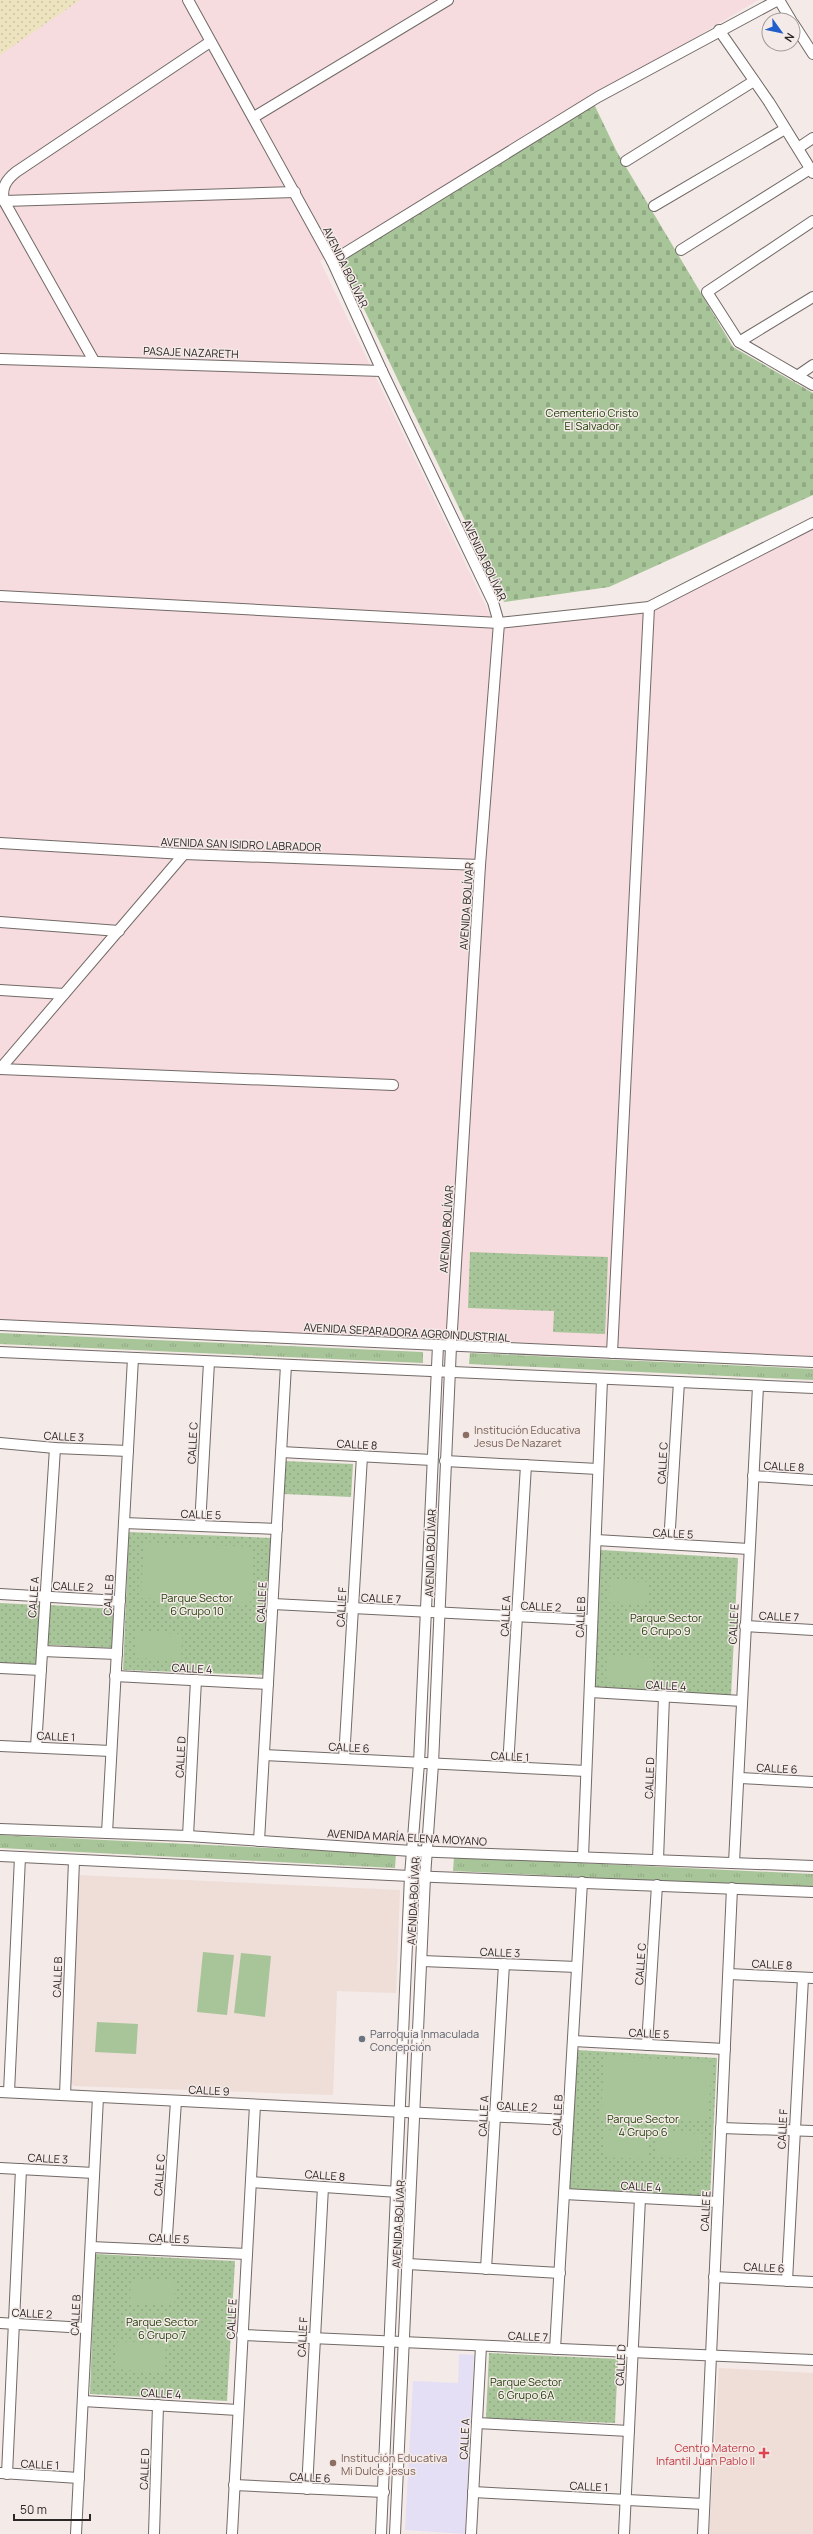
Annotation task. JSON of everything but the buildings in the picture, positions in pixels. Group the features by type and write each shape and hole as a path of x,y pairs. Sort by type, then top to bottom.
{"street":[{"name":"AVENIDA BOLÍVAR","path":"188,0 210,42 254,117 332,261 382,371 493,602 498,623 480,866 449,1372 433,1764 425,1876 416,2113 395,2534"},
{"path":"254,117 448,0"},
{"path":"332,261 598,97 719,30 778,0 786,12"},
{"path":"681,250 812,171 719,30"},
{"path":"801,35 813,54"},
{"path":"94,361 4,201 2,191 9,178 16,172 210,42"},
{"path":"626,161 754,81"},
{"path":"654,206 785,128"},
{"path":"798,148 813,138"},
{"path":"4,201 295,192"},
{"path":"813,221 707,292 739,342 813,384"},
{"path":"739,342 813,296"},
{"name":"PASAJE NAZARETH","path":"0,358 382,371"},
{"path":"797,376 813,365"},
{"path":"0,596 498,623 649,607 813,523"},
{"path":"612,1353 649,607"},
{"name":"AVENIDA SAN ISIDRO LABRADOR","path":"0,843 184,854 480,866"},
{"path":"184,854 0,1069 393,1085"},
{"path":"0,922 119,931"},
{"path":"0,990 64,994"},
{"name":"AVENIDA SEPARADORA AGROINDUSTRIAL","path":"0,1325 813,1362"},
{"name":"AVENIDA BOLÍVAR","path":"382,2534 402,2112 410,1876 419,1763 438,1345"},
{"path":"0,1352 813,1388"},
{"name":"CALLE B","path":"107,1833 133,1358"},
{"name":"CALLE C","path":"200,1526 209,1362"},
{"name":"CALLE E","path":"259,1841 286,1365"},
{"name":"CALLE B","path":"583,1857 602,1379"},
{"name":"CALLE C","path":"669,1544 679,1382"},
{"name":"CALLE E","path":"734,1862 740,1778 745,1626 758,1386"},
{"name":"CALLE 3","path":"0,1442 55,1448 128,1451"},
{"name":"CALLE A","path":"36,1747 55,1448"},
{"name":"CALLE 8","path":"282,1452 432,1460"},
{"name":"CALLE F","path":"344,1759 362,1456"},
{"path":"445,1462 598,1469"},
{"name":"CALLE A","path":"508,1768 526,1465"},
{"name":"CALLE 8","path":"753,1476 813,1480"},
{"name":"CALLE 5","path":"124,1524 277,1529"},
{"name":"CALLE 5","path":"596,1540 749,1549"},
{"name":"CALLE 2","path":"0,1594 120,1601"},
{"name":"CALLE 7","path":"273,1604 440,1613"},
{"name":"CALLE 2","path":"440,1613 592,1620"},
{"name":"CALLE 7","path":"745,1626 813,1630"},
{"path":"42,1651 117,1654"},
{"path":"0,1668 41,1670"},
{"name":"CALLE 4","path":"116,1676 268,1684"},
{"name":"CALLE D","path":"188,1836 196,1680"},
{"name":"CALLE 4","path":"590,1692 742,1701"},
{"name":"CALLE D","path":"658,1860 664,1696"},
{"name":"CALLE 1","path":"0,1746 112,1751"},
{"name":"CALLE 6","path":"264,1755 433,1764"},
{"name":"CALLE 1","path":"433,1764 586,1771"},
{"name":"CALLE 6","path":"740,1778 813,1782"},
{"name":"AVENIDA MARÍA ELENA MOYANO","path":"0,1829 188,1836 412,1851 813,1866"},
{"path":"0,1856 410,1876 813,1892"},
{"path":"5,2092 20,1857"},
{"name":"CALLE B","path":"64,2095 74,1860"},
{"name":"CALLE B","path":"555,2349 582,1882"},
{"name":"CALLE C","path":"647,2045 657,1885"},
{"name":"CALLE E","path":"703,2534 732,1888"},
{"name":"CALLE 3","path":"422,1960 577,1967"},
{"name":"CALLE A","path":"486,2269 504,1964"},
{"name":"CALLE 8","path":"729,1974 808,1978"},
{"name":"CALLE F","path":"787,2281 794,2131 808,1978"},
{"name":"CALLE 5","path":"573,2041 724,2049"},
{"name":"CALLE 9","path":"5,2092 416,2113"},
{"name":"CALLE B","path":"76,2534 98,2097"},
{"name":"CALLE C","path":"166,2250 176,2101"},
{"name":"CALLE E","path":"232,2534 255,2105"},
{"name":"CALLE 2","path":"416,2113 568,2120"},
{"path":"721,2128 813,2131"},
{"name":"CALLE 3","path":"0,2168 94,2173"},
{"path":"3,2474 14,2324 21,2169"},
{"name":"CALLE 8","path":"251,2182 398,2192"},
{"name":"CALLE F","path":"307,2489 323,2187"},
{"name":"CALLE 4","path":"564,2194 718,2202"},
{"name":"CALLE D","path":"624,2534 640,2198"},
{"name":"CALLE 5","path":"90,2247 247,2254"},
{"path":"408,2264 560,2273"},
{"name":"CALLE 6","path":"714,2277 813,2282"},
{"name":"CALLE 2","path":"0,2323 86,2328"},
{"name":"CALLE 7","path":"242,2335 813,2360"},
{"name":"CALLE A","path":"471,2534 481,2346"},
{"name":"CALLE 4","path":"83,2401 238,2410"},
{"name":"CALLE D","path":"154,2534 158,2405"},
{"path":"477,2422 629,2431"},
{"name":"CALLE 1","path":"3,2474 79,2478"},
{"name":"CALLE 6","path":"234,2485 384,2492"},
{"name":"CALLE 1","path":"473,2492 704,2504"}],"shaded area":[{"path":"79,0 758,0 320,261 490,615 509,627 648,603 813,516 813,1356 0,1321 0,52"},
{"path":"77,1875 400,1890 396,1993 337,1991 333,2095 74,2086 71,2083"},
{"path":"459,2354 474,2355 465,2534 405,2530 413,2381 458,2383"},
{"name":"Centro Materno Infantil Juan Pablo II","path":"719,2368 813,2373 813,2534 709,2534"}],"green space":[{"name":"Cementerio Cristo El Salvador","path":"593,102 617,152 733,347 813,393 813,495 609,587 504,602 344,267 349,255"},
{"path":"470,1252 608,1257 605,1334 553,1332 554,1311 468,1308"},
{"path":"0,1333 423,1352 423,1363 0,1344"},
{"path":"470,1353 813,1369 813,1380 469,1364"},
{"path":"285,1461 353,1464 351,1497 284,1494"},
{"name":"Parque Sector 6 Grupo 10","path":"129,1532 272,1538 266,1675 123,1670"},
{"path":"144,1542 253,1547 250,1603 141,1598"},
{"name":"Parque Sector 6 Grupo 9","path":"601,1550 738,1558 731,1696 595,1688"},
{"path":"610,1580 649,1582 648,1604 609,1602"},
{"path":"0,1603 40,1605 37,1666 0,1664"},
{"path":"50,1605 116,1609 114,1648 48,1645"},
{"path":"137,1632 182,1634 181,1660 136,1658"},
{"path":"607,1656 652,1658 650,1685 606,1682"},
{"path":"0,1835 396,1854 395,1868 0,1848"},
{"path":"454,1857 813,1874 813,1888 453,1871"},
{"path":"203,1952 234,1955 227,2015 197,2012"},
{"path":"241,1953 271,1956 265,2017 234,2013"},
{"path":"97,2022 138,2024 136,2054 95,2052"},
{"name":"Parque Sector 4 Grupo 6","path":"577,2050 717,2058 710,2198 569,2190"},
{"path":"604,2056 712,2062 708,2121 601,2116"},
{"path":"604,2130 648,2131 647,2159 603,2157"},
{"path":"656,2132 703,2134 701,2159 655,2157"},
{"name":"Parque Sector 6 Grupo 7","path":"95,2254 235,2261 227,2401 90,2394"},
{"path":"131,2279 175,2280 174,2304 130,2303"},
{"path":"118,2341 166,2344 164,2373 116,2369"},
{"name":"Parque Sector 6 Grupo 6A","path":"489,2353 618,2359 615,2423 486,2418"},
{"path":"514,2373 557,2377 555,2401 512,2397"}],"sand":[{"path":"0,0 80,0 0,55"}],"place":[{"name":"Institución Educativa Jesus De Nazaret","path":"466,1435"},
{"name":"Parroquia Inmaculada Concepción","path":"362,2039"},
{"name":"Centro Materno Infantil Juan Pablo II","path":"764,2453"},
{"name":"Institución Educativa Mi Dulce Jesus","path":"333,2463"}]}
